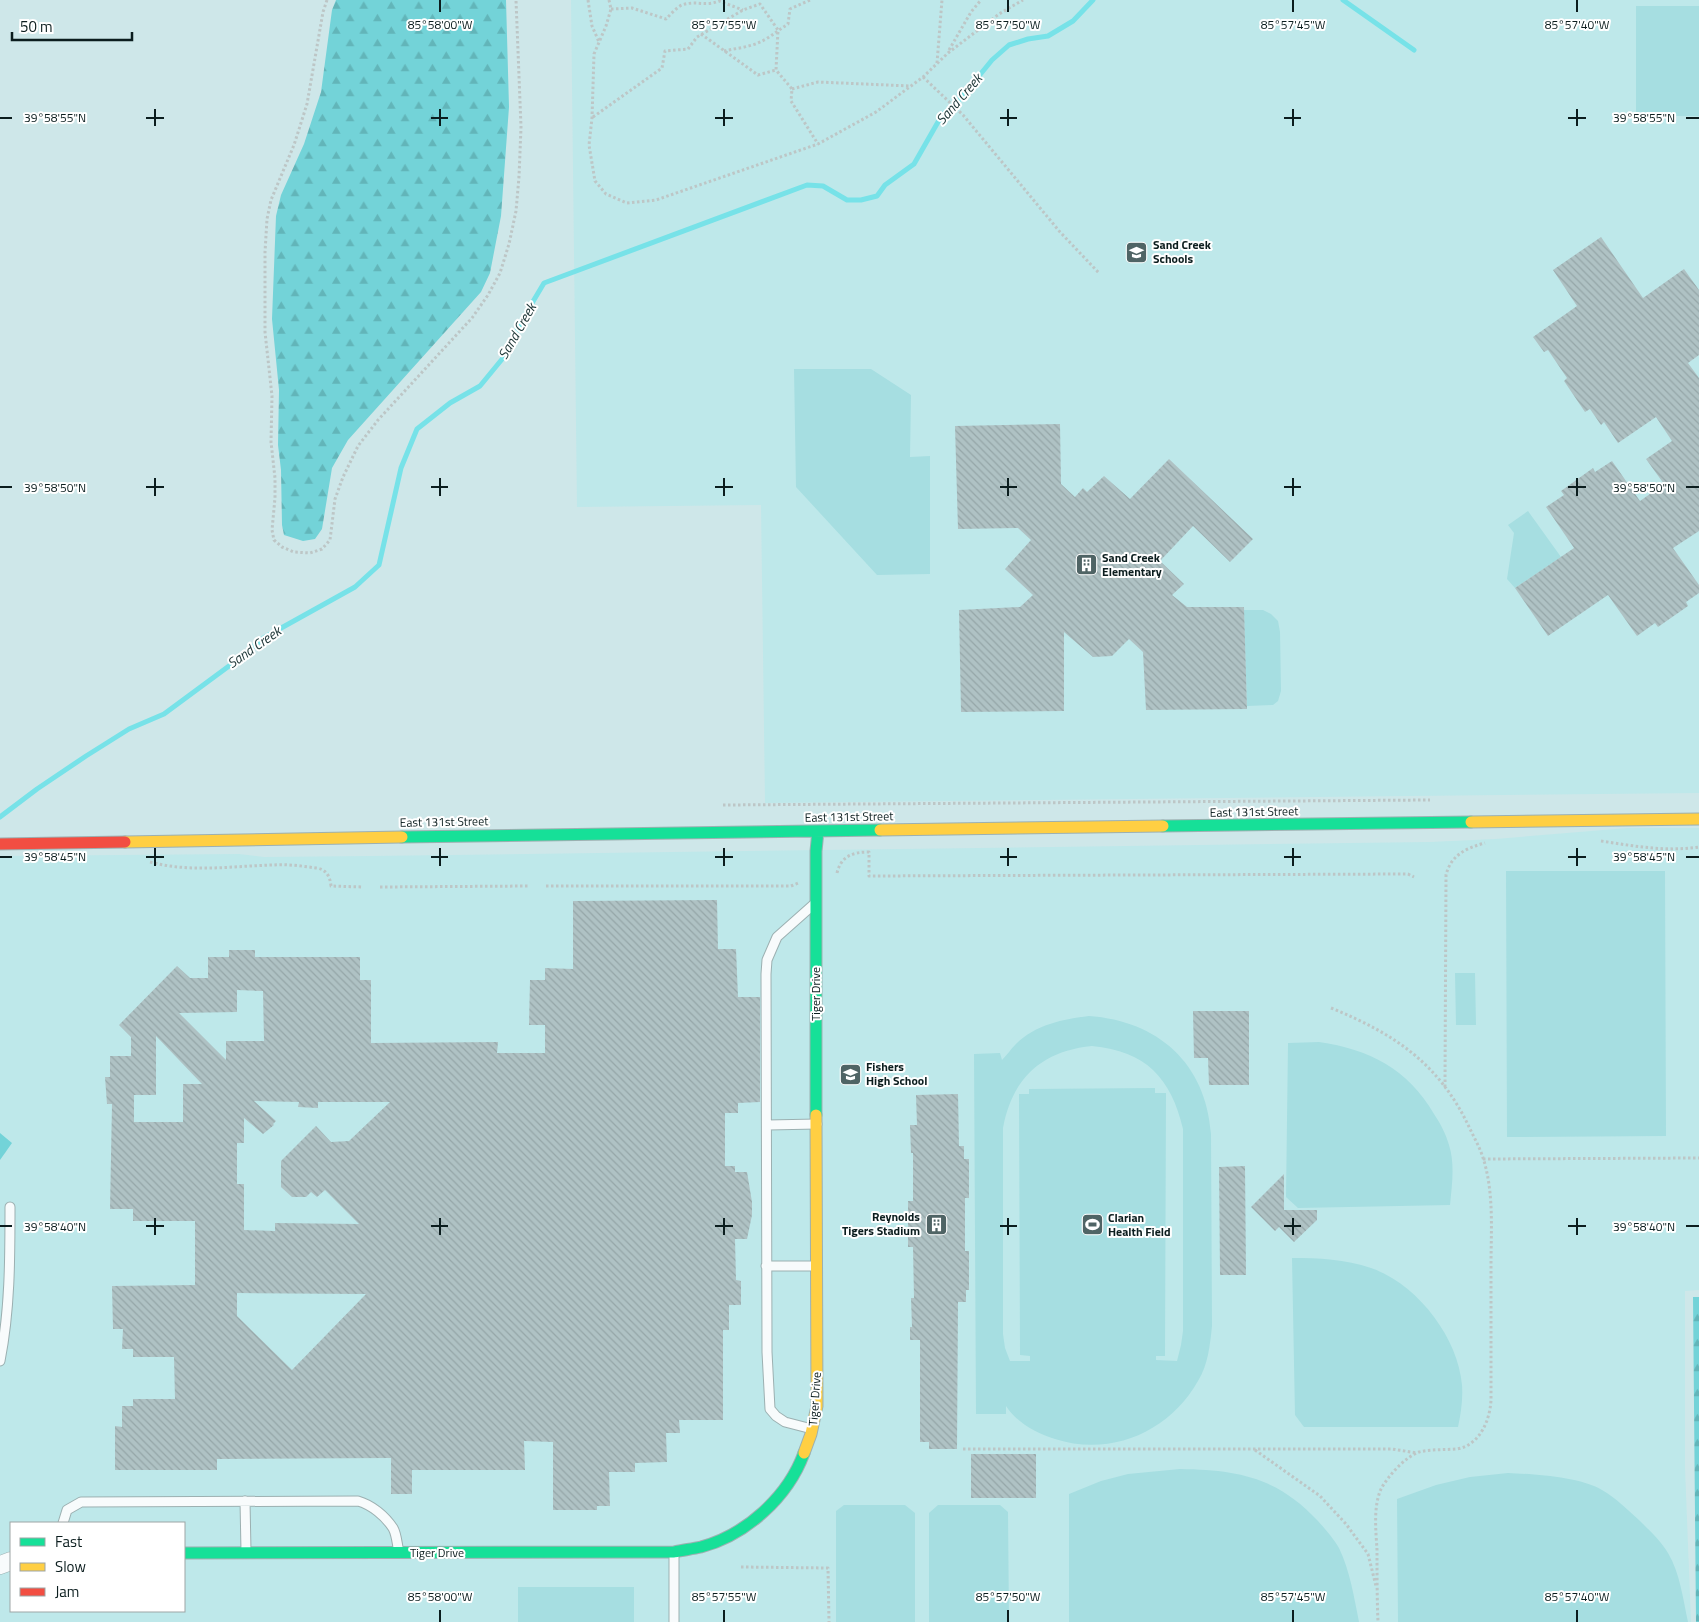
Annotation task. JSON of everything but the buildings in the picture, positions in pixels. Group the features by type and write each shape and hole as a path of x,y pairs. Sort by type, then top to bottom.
{"street":[{"name":"East 131st Street","path":"0,844 1699,820"},
{"name":"Tiger Drive","path":"185,1553 674,1552 695,1549 739,1531 778,1498 791,1480 804,1454 813,1430 817,1406 816,901 818,831"}],"lane":[{"path":"813,1430 785,1422 770,1409 766,1266 768,1125 766,974 767,960 777,937 816,901"},
{"path":"768,1125 817,1124"},
{"path":"0,1361 7,1324 10,1290 10,1207"},
{"path":"766,1266 817,1266"},
{"path":"245,1501 246,1553"},
{"path":"63,1522 67,1510 81,1502 358,1501 366,1503 380,1514 394,1530 399,1553"},
{"path":"674,1552 674,1622"}],"path":[{"path":"327,0 323,12 307,104 294,145 271,200 267,219 265,252 265,332 272,396 271,442 275,478 272,530 274,540 282,547 294,552 310,553 322,549 330,540 336,499 343,477 358,446 378,420 472,318 500,273 516,211 519,177 521,127 516,0"},
{"path":"588,0 592,26 599,43"},
{"path":"609,0 611,9 594,54 592,118 589,145 595,181 606,194 628,203 656,200 818,144 876,112 923,77 948,53 1000,14 1023,0"},
{"path":"724,51 749,46 764,40 788,24 790,8 810,0"},
{"path":"937,63 942,0"},
{"path":"948,53 971,12 981,0"},
{"path":"611,9 632,8 666,19 680,5 689,2 710,5 719,1 743,10"},
{"path":"592,118 662,68 665,51 688,49 701,34 743,10 760,4 778,30 776,70 792,90 792,101 818,144"},
{"path":"701,34 758,75 776,70"},
{"path":"923,77 961,113 1060,232 1099,273"},
{"path":"792,90 818,82 911,86"},
{"path":"723,805 1430,800"},
{"path":"1594,840 1674,850 1699,848"},
{"path":"1445,1087 1446,875 1455,856 1472,846 1486,843"},
{"path":"836,878 840,864 845,858 852,853 861,852 869,852 869,876 1408,874 1414,877"},
{"path":"145,860 172,867 188,868 273,865 316,868 327,873 331,886 363,886"},
{"path":"546,886 791,886 798,882"},
{"path":"380,886 530,886"},
{"path":"963,1449 1392,1449 1418,1453 1462,1448 1481,1434 1489,1416 1491,1400 1492,1215 1484,1159 1464,1116 1445,1087 1421,1060 1388,1035 1364,1022 1330,1008"},
{"path":"1484,1159 1699,1158"},
{"path":"1254,1449 1320,1496 1346,1524 1368,1554 1377,1594"},
{"path":"1378,1622 1378,1497 1381,1489 1392,1475 1408,1458 1418,1453"},
{"path":"742,1566 828,1568 829,1622"}],"shaded area":[{"name":"Sand Creek Schools","path":"571,0 1699,0 1699,793 765,803 761,505 577,507"},
{"path":"1636,6 1699,6 1699,116 1636,116"},
{"path":"794,369 871,369 911,395 910,457 930,456 930,574 877,575 796,487"},
{"path":"1528,511 1561,557 1515,588 1507,579 1514,533 1508,525"},
{"path":"1244,610 1263,610 1271,614 1278,621 1280,632 1281,691 1278,701 1273,705 1247,706"},
{"name":"Fishers High School","path":"1628,828 1699,828 1699,1290 1685,1291 1685,1468 1691,1622 0,1622 0,856 239,854 264,857 371,856 1430,842 1495,839"},
{"path":"1506,871 1665,871 1666,1136 1507,1137"},
{"path":"1455,973 1475,973 1476,1025 1456,1025"},
{"path":"1089,1016 1114,1020 1136,1027 1157,1037 1174,1050 1200,1086 1207,1109 1211,1134 1212,1326 1204,1368 1186,1399 1155,1427 1137,1436 1097,1445 1076,1444 1041,1434 1021,1422 1006,1406 1006,1414 976,1414 974,1054 1000,1053 1002,1060 1015,1045 1031,1032 1049,1024","holes":["1092,1046 1127,1054 1153,1070 1171,1095 1183,1129 1183,1331 1177,1361 1156,1360 1156,1356 1165,1356 1166,1093 1155,1093 1155,1088 1029,1089 1029,1094 1019,1094 1020,1355 1030,1356 1030,1361 1010,1361 1005,1348 1003,1334 1003,1128 1007,1110 1022,1081 1044,1061 1074,1049"]},
{"path":"1319,1042 1354,1050 1386,1064 1399,1073 1424,1098 1443,1129 1451,1152 1450,1205 1298,1208 1286,1197 1288,1043"},
{"path":"1292,1258 1332,1260 1371,1268 1404,1286 1419,1299 1444,1331 1459,1367 1462,1396 1458,1427 1304,1427 1295,1415"},
{"path":"1180,1469 1220,1471 1255,1479 1272,1485 1303,1506 1324,1527 1339,1548 1349,1575 1359,1622 1069,1622 1069,1494 1101,1481 1128,1474"},
{"path":"1508,1473 1570,1479 1602,1490 1617,1500 1651,1532 1668,1553 1683,1595 1688,1622 1398,1622 1397,1499 1436,1485 1470,1477"},
{"path":"844,1505 905,1505 915,1513 915,1622 836,1622 836,1511"},
{"path":"938,1505 1000,1505 1008,1512 1009,1622 929,1622 929,1513"},
{"path":"518,1587 634,1587 634,1622 518,1622"}],"green space":[{"path":"336,0 506,0 509,107 501,216 490,273 481,292 348,440 332,468 322,529 315,539 303,541 284,535 282,525 281,470 278,445 279,390 272,319 276,216 281,195 304,144 321,92 332,10"},
{"path":"0,1133 12,1143 0,1160"},
{"path":"1693,1297 1699,1297 1699,1622 1696,1622"}],"waterway":[{"name":"Sand Creek","path":"0,817 86,756 129,729 164,714 265,637 355,587 379,565 401,468 417,429 450,403 480,386 503,358 522,320 544,283 807,185 823,186 847,200 861,200 877,196 885,185 914,164 942,115 961,98 992,60 1009,45 1028,39 1048,36 1073,21 1093,0"},
{"path":"1343,0 1414,50"}],"traffic: fast":[{"path":"1163,826 1471,822"},
{"path":"402,837 880,830"},
{"path":"816,1115 816,851 818,831"},
{"path":"185,1553 674,1552 701,1547 718,1541 749,1524 776,1499 787,1485 804,1453"}],"traffic: slow":[{"path":"1471,822 1699,819"},
{"path":"880,830 1163,826"},
{"path":"125,842 402,837"},
{"path":"804,1453 811,1434 817,1406 816,1115"}],"traffic: jam":[{"path":"0,844 125,842"}],"place":[{"name":"Sand Creek Schools","path":"1137,252"},
{"name":"Sand Creek Elementary","path":"1086,565"},
{"name":"Fishers High School","path":"850,1074"},
{"name":"Reynolds Tigers Stadium","path":"936,1224"},
{"name":"Clarian Health Field","path":"1092,1225"}]}
